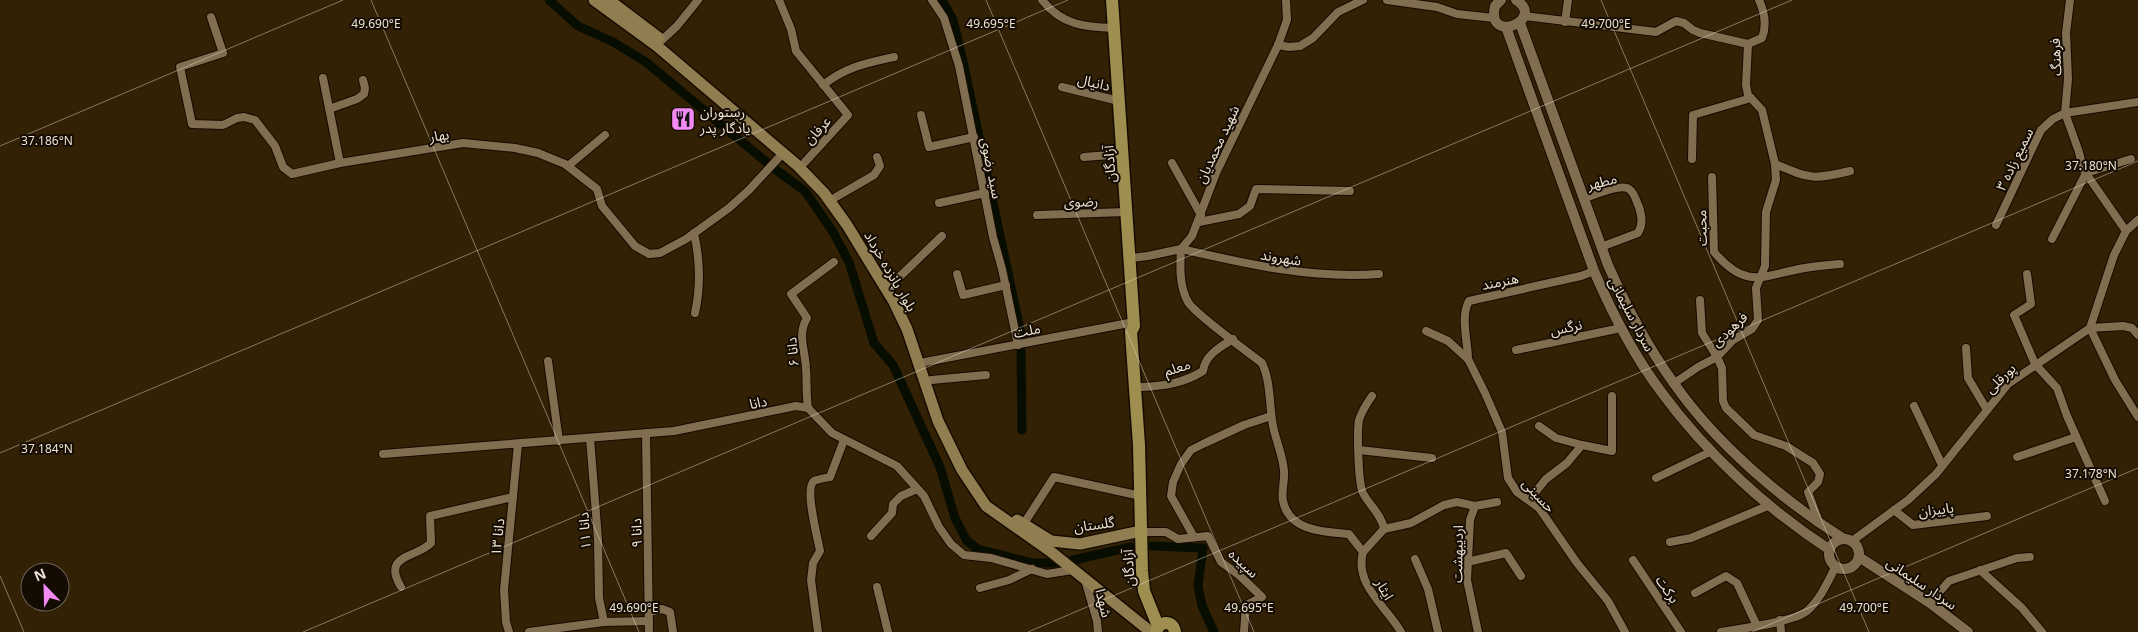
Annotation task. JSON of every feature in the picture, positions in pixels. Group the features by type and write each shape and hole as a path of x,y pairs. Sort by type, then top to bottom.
{"main road":[{"name":"بلوار پانزده خرداد","path":"594,0 657,46 783,153 824,194 847,225 894,302 921,363 931,380 945,418 969,467 992,501 1023,525 1051,541"},
{"name":"بلوار پانزده خرداد","path":"609,0 662,40 805,162 836,197 892,284 914,327 921,363 938,421 962,470 986,506 1050,551 1085,580 1157,628"},
{"name":"آزادگان","path":"1112,0 1131,258 1134,324 1131,332 1144,532 1144,592 1157,628"},
{"name":"آزادگان","path":"1134,324 1138,332 1148,495 1144,532"},
{"name":"گلستان","path":"1051,541 1080,544 1144,532"},
{"path":"1157,628 1170,623 1174,627 1175,632"}],"street":[{"path":"662,40 677,26 698,0"},
{"path":"779,0 791,29 796,51 823,85 837,74 854,66 894,57"},
{"name":"سید رضوی","path":"932,0 944,18 959,66 1018,345"},
{"path":"1042,0 1064,20 1084,27 1114,28"},
{"name":"شهید محمدیان","path":"1181,249 1192,236 1216,173 1278,45 1287,20 1286,0"},
{"path":"1278,45 1300,46 1313,38 1338,12 1363,0"},
{"path":"1387,0 1437,7 1457,14 1494,18 1506,28 1513,27 1522,20 1565,22 1656,32 1676,21 1684,23 1693,30 1748,44 1762,38 1764,32 1765,21 1759,0"},
{"name":"سردار سلیمانی","path":"1516,0 1524,9 1522,20 1601,247 1622,297 1673,384 1723,441 1780,493 1820,524 1848,540"},
{"path":"1565,22 1568,0"},
{"name":"فرهنگ","path":"2065,112 2068,79 2066,33 2070,0"},
{"path":"1494,18 1495,6 1499,1"},
{"name":"بهار","path":"211,16 223,53 180,67 192,124 223,125 237,118 244,117 255,120 275,146 283,167 292,174 340,163 463,143 538,153 568,166 597,188 602,206 635,246 649,254 660,253 694,233 728,208 783,153"},
{"name":"سردار سلیمانی","path":"1506,28 1594,271 1621,328 1661,393 1712,452 1770,505 1830,550"},
{"name":"فرهودی","path":"1748,44 1746,85 1748,95 1762,110 1775,164 1776,180 1766,212 1765,266 1756,288 1758,320 1752,329 1733,340 1717,357 1722,368 1723,401 1726,408 1754,435 1786,446 1813,463 1820,474 1818,482 1808,492 1820,524"},
{"path":"323,78 340,163"},
{"path":"329,109 357,99 364,94 363,80"},
{"name":"عرفان","path":"805,162 848,115 823,85"},
{"name":"دانیال","path":"1062,87 1120,101"},
{"path":"1692,159 1693,115 1751,98"},
{"path":"2126,231 2086,173 2065,112 2138,102"},
{"name":"سمیع زاده ۳","path":"1996,225 2041,130 2053,118 2065,112"},
{"path":"921,115 929,147 974,137"},
{"path":"568,166 605,135"},
{"path":"1084,157 1123,154"},
{"path":"836,197 874,175 880,166 877,157"},
{"path":"2052,238 2086,173 2131,159"},
{"path":"1172,163 1200,219 1239,214 1250,206 1256,189 1350,191"},
{"path":"1775,164 1806,177 1817,178 1850,171"},
{"name":"محبت","path":"1712,177 1714,252 1730,270 1748,277 1760,278"},
{"name":"مطهر","path":"1584,198 1620,187 1628,188 1634,195 1641,213 1642,225 1638,233 1601,247"},
{"path":"939,203 985,193"},
{"name":"رضوی","path":"1037,216 1127,212"},
{"path":"2138,220 2126,231 2114,255 2090,328 2115,380 2138,418"},
{"path":"694,233 699,269 698,297 695,313"},
{"path":"892,284 942,236"},
{"path":"1131,258 1181,249 1180,269 1188,302 1197,312 1262,363 1267,374 1271,416 1284,470 1283,500 1286,513 1295,521 1316,531 1349,534 1362,552 1384,529 1411,523 1444,504 1457,502 1475,506 1498,502"},
{"name":"شهروند","path":"1181,249 1272,269 1322,275 1379,274"},
{"name":"دانا ۶","path":"808,408 805,386 806,368 801,337 803,325 807,318 791,294 834,262"},
{"path":"1760,278 1804,268 1840,264"},
{"name":"هنرمند","path":"1468,359 1465,320 1466,307 1469,301 1581,276 1594,271"},
{"path":"958,274 963,295 1006,285"},
{"path":"2027,274 2031,304 2014,315 2035,364 2057,388 2076,437 2105,501"},
{"path":"1673,384 1717,357 1702,333 1700,300"},
{"name":"ملت","path":"921,363 1134,324"},
{"path":"2090,328 2123,326 2132,328 2138,335"},
{"name":"نرگس","path":"1516,350 1621,328"},
{"name":"پورقلی","path":"1848,540 1894,510 1936,474 2008,384 2090,328"},
{"path":"1426,331 1448,341 1468,359"},
{"name":"معلم","path":"1142,387 1173,385 1197,375 1203,371 1204,362 1232,339"},
{"path":"1966,348 1968,378 1987,410"},
{"name":"حسینی","path":"1468,359 1502,432 1508,478 1517,492 1539,508 1577,563 1608,601 1625,632"},
{"path":"548,361 559,441"},
{"path":"931,380 986,375"},
{"path":"1372,396 1359,420 1361,490 1369,505 1383,523 1384,529"},
{"path":"1539,426 1556,438 1612,451 1612,396"},
{"name":"دانا","path":"383,454 674,431 796,406 808,408"},
{"path":"1914,406 1942,465"},
{"path":"808,408 821,424 844,440 897,466 924,496 939,527 951,544 964,555 991,558 1047,574 1072,570"},
{"path":"1194,537 1171,496 1173,482 1181,464 1191,450 1205,442 1236,428 1271,416"},
{"name":"دانا ۹","path":"646,433 649,632"},
{"path":"2017,457 2076,437"},
{"name":"دانا ۱۱","path":"590,438 598,539 599,598 604,622"},
{"path":"818,632 812,580 813,563 820,551 810,496 810,486 814,481 830,477 844,440"},
{"name":"دانا ۱۳","path":"509,632 506,622 504,590 518,444"},
{"path":"1529,500 1546,479 1567,463 1582,445"},
{"path":"1359,450 1432,458"},
{"path":"1656,478 1712,452"},
{"path":"1023,525 1054,477 1141,496"},
{"path":"871,536 892,513 893,504 901,496 917,489"},
{"path":"401,587 396,579 395,568 400,560 413,552 426,549 431,543 430,516 514,497"},
{"path":"1670,542 1691,538 1770,505"},
{"name":"اردیبهشت","path":"1475,506 1470,520 1467,580 1478,632"},
{"name":"پاییزان","path":"1894,510 1913,525 1987,516"},
{"name":"سپیده","path":"1144,532 1166,532 1178,539 1208,536 1222,562 1262,597 1246,605 1244,632"},
{"path":"1848,540 1858,548 1859,557 1850,568 1845,569 1836,566 1830,559 1830,550 1835,543 1848,540"},
{"name":"ایثار","path":"1362,552 1360,561 1368,587 1401,632"},
{"path":"1467,562 1506,553 1521,576"},
{"name":"سردار سلیمانی","path":"1859,557 1930,603 1968,632"},
{"path":"1930,603 1948,581 2017,558 2030,557"},
{"path":"1415,559 1428,589 1438,632"},
{"name":"برکت","path":"1633,560 1681,632"},
{"path":"1721,632 1757,626 1806,612 1816,601 1836,566"},
{"path":"980,588 1009,580 1032,569"},
{"path":"1980,570 2022,608 2042,632"},
{"path":"1695,593 1726,576 1737,583 1757,626"},
{"name":"شهدا","path":"1085,580 1097,621 1098,632"},
{"path":"877,587 888,632"},
{"path":"648,612 662,609 670,612 673,632"},
{"path":"1780,620 1781,632"},
{"path":"529,632 604,622 649,622"}],"waterway":[{"path":"549,0 578,26 613,42 646,62 776,170 805,191 833,232 849,262 874,343 893,365 940,467 955,518 967,541 978,549 1032,563 1054,563"},
{"path":"942,0 953,20 962,57 1021,334"},
{"path":"1021,351 1022,430"},
{"path":"1152,546 1203,548 1198,586 1202,606 1214,632"},
{"path":"1073,560 1131,547"}],"place":[{"name":"رستوران یادگار پدر","path":"683,119"}]}
